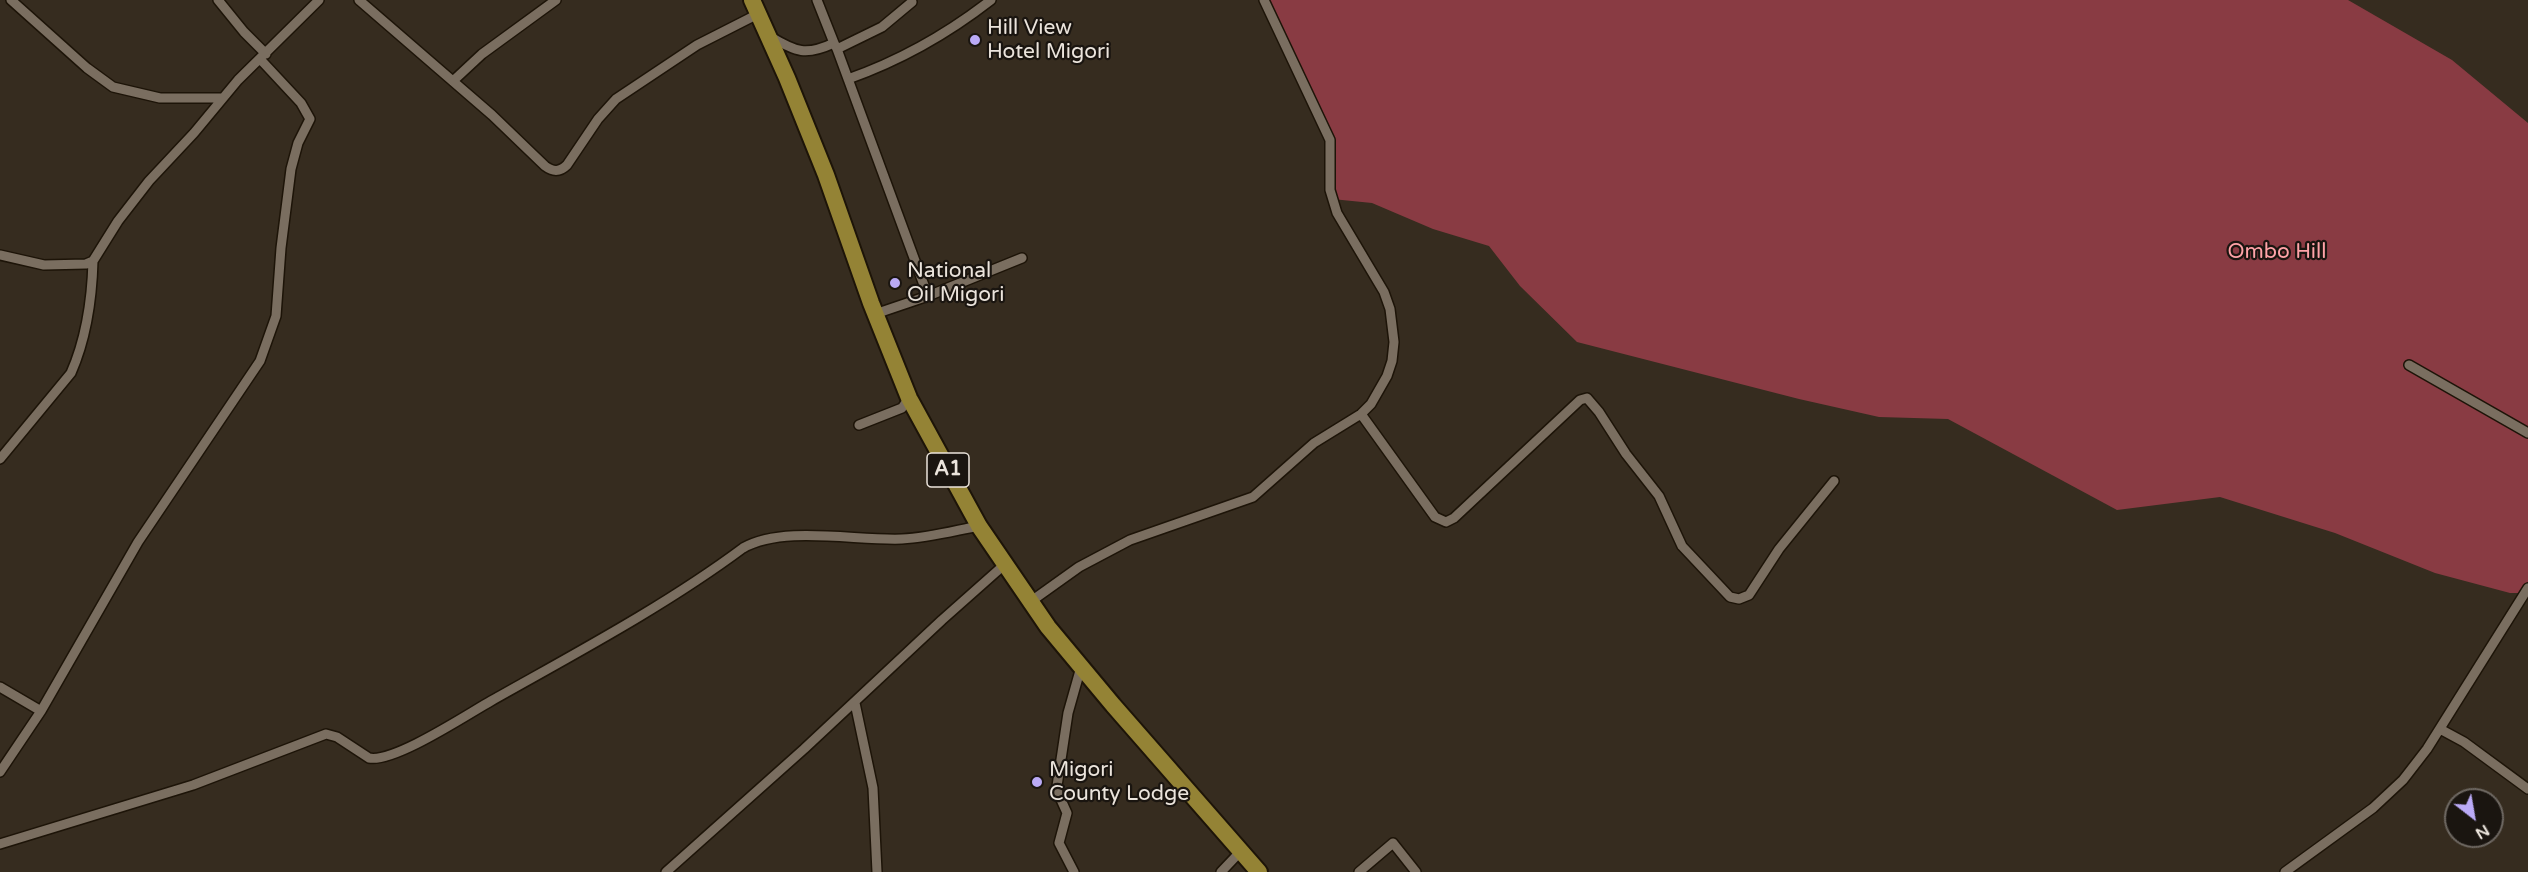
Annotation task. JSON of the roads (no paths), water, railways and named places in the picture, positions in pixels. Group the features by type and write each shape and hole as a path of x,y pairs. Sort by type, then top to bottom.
{"highway":[{"name":"A1","path":"755,7 769,35 826,176 875,314 909,398 979,526 1030,602 1080,667 1259,872"}],"street":[{"path":"11,0 87,68 113,87 160,98 223,98"},
{"path":"0,772 41,711 138,542 256,368 273,329 291,169 298,143 310,119 301,103 218,0"},
{"path":"0,459 71,373 83,336 93,261 140,191 223,98 319,0"},
{"path":"359,0 499,121 545,166 553,170 560,170 567,165 598,119 616,99 755,7"},
{"path":"453,81 482,54 556,0"},
{"path":"817,0 928,296"},
{"path":"848,79 880,68 931,43 991,0"},
{"path":"1030,602 1079,567 1130,540 1253,497 1314,443 1361,414 1379,393 1392,361 1394,342 1390,309 1384,292 1337,213 1330,190 1330,140 1264,0"},
{"path":"769,35 790,48 801,51 836,46 882,27 912,2"},
{"path":"0,255 44,265 86,264 93,261"},
{"path":"875,314 928,296 1022,258"},
{"path":"2409,365 2528,433"},
{"path":"859,425 902,408 909,398"},
{"path":"1361,414 1435,517 1446,522 1455,518 1580,399 1587,398 1659,496 1682,546 1720,588 1734,599 1742,599 1749,594 1779,549 1834,482"},
{"path":"1,842 193,785 326,734 337,737 369,758 375,759 394,753 553,667 696,580 743,548 760,540 785,536 912,538 979,526"},
{"path":"666,872 855,704 942,620 1004,565"},
{"path":"2285,872 2342,832 2393,791 2440,729 2528,588"},
{"path":"1074,872 1059,843 1067,813 1057,789 1068,713 1080,667"},
{"path":"0,687 41,711"},
{"path":"855,704 872,780 877,872"},
{"path":"2440,729 2464,742 2528,789"},
{"path":"1359,872 1393,843 1416,872"},
{"path":"1221,872 1240,852"}],"place":[{"name":"Hill View Hotel Migori","path":"975,40"},
{"name":"National Oil Migori","path":"895,283"},
{"name":"Migori County Lodge","path":"1037,782"}],"park label":[{"name":"Ombo Hill","path":"2277,252"}]}
